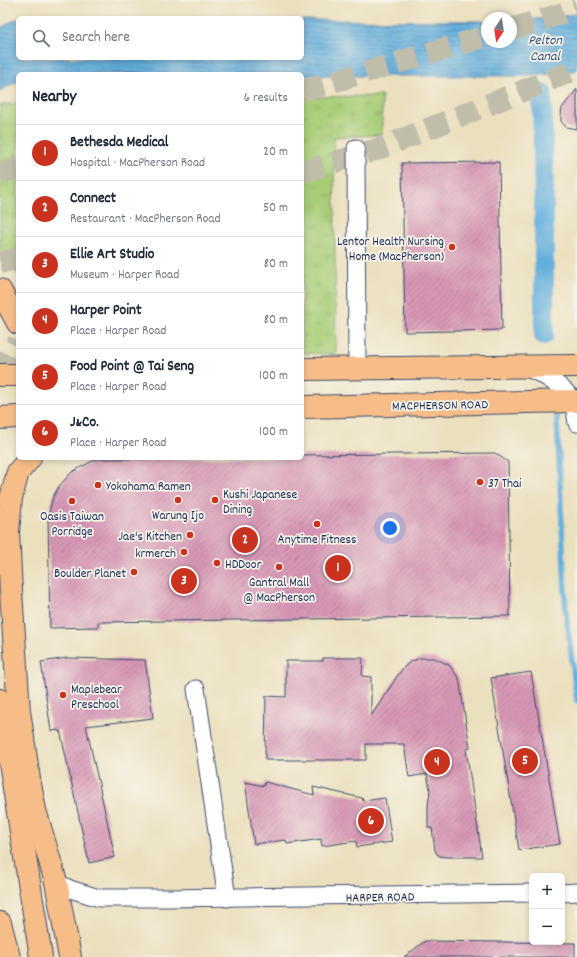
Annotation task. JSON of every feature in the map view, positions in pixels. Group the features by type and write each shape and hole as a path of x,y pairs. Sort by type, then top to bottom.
{"main road":[{"path":"0,290 16,319"},
{"path":"304,369 577,366"},
{"path":"0,375 16,374"},
{"name":"MACPHERSON ROAD","path":"304,407 575,402"},
{"path":"0,418 16,417"},
{"path":"28,460 18,472 11,498 5,582 19,711 29,778 35,810 56,882 70,957"},
{"path":"0,700 41,957"},
{"path":"0,923 8,957"}],"street":[{"path":"356,148 357,368"},
{"path":"517,366 534,370 565,391 575,402 577,424"},
{"path":"196,689 227,898"},
{"name":"HARPER ROAD","path":"56,882 70,889 99,898 227,898 529,893"},
{"path":"565,893 577,892"}],"green space":[{"path":"382,96 382,135 334,137 336,354 304,353 304,97"},
{"path":"16,103 16,272 0,252 0,105"}],"water":[{"name":"Pelton Canal","path":"577,13 577,70 565,73 530,76 304,76 304,72 16,72 16,82 0,91 0,28 16,19 16,60 304,60 304,20 481,21 481,48 517,48 517,20 559,17"}],"building":[{"path":"577,89 577,129 566,127 561,121 561,115 562,108"},
{"name":"Lentor Health Nursing Home (MacPherson)","path":"499,162 502,330 405,332 402,163"},
{"name":"Gantral Mall @ MacPherson","path":"495,453 508,462 510,616 98,622 98,627 50,628 48,517 53,497 59,486 72,472 94,460 304,460 304,455"},
{"path":"67,658 145,660 153,718 86,726 115,857 89,863 60,730 51,731 41,662"},
{"path":"323,658 363,658 362,676 371,677 371,716 402,669 410,662 420,658 434,658 449,665 459,678 470,748 466,749 482,857 446,857 437,854 435,850 432,828 428,828 430,790 427,774 409,777 404,744 366,744 366,760 265,760 266,696 286,697 286,661 323,661"},
{"path":"531,672 560,844 519,850 491,678"},
{"path":"245,782 264,786 265,782 314,795 313,787 362,798 363,801 385,798 392,842 357,847 356,841 322,846 321,839 287,844 286,840 254,844"},
{"path":"425,941 529,942 529,945 565,945 565,943 575,943 575,957 404,957"}],"waterway":[{"path":"542,94 544,335"},
{"path":"557,417 566,613 577,701"}],"tunnel":[{"path":"517,27 577,9"},
{"path":"304,90 481,38"},
{"path":"304,171 378,149 577,69"},
{"path":"0,173 16,169"},
{"path":"0,263 16,259"},
{"path":"0,375 16,345"}],"place":[{"name":"Lentor Health Nursing Home (MacPherson)","path":"452,247"},
{"name":"37 Thai","path":"480,482"},
{"name":"Yokohama Ramen","path":"98,485"},
{"name":"Warung Ijo","path":"178,500"},
{"name":"Kushi Japanese Dining","path":"215,500"},
{"name":"Oasis Taiwan Porridge","path":"72,501"},
{"name":"Anytime Fitness","path":"317,524"},
{"name":"Jae's Kitchen","path":"190,535"},
{"name":"Connect","path":"245,540"},
{"name":"krmerch","path":"184,552"},
{"name":"HDDoor","path":"217,563"},
{"name":"Gantral Mall @ MacPherson","path":"279,567"},
{"name":"Bethesda Medical","path":"338,568"},
{"name":"Boulder Planet","path":"134,572"},
{"name":"Ellie Art Studio","path":"184,581"},
{"name":"Maplebear Preschool","path":"63,695"},
{"name":"Food Point @ Tai Seng","path":"525,761"},
{"name":"Harper Point","path":"437,762"},
{"name":"J&Co.","path":"371,821"}]}
